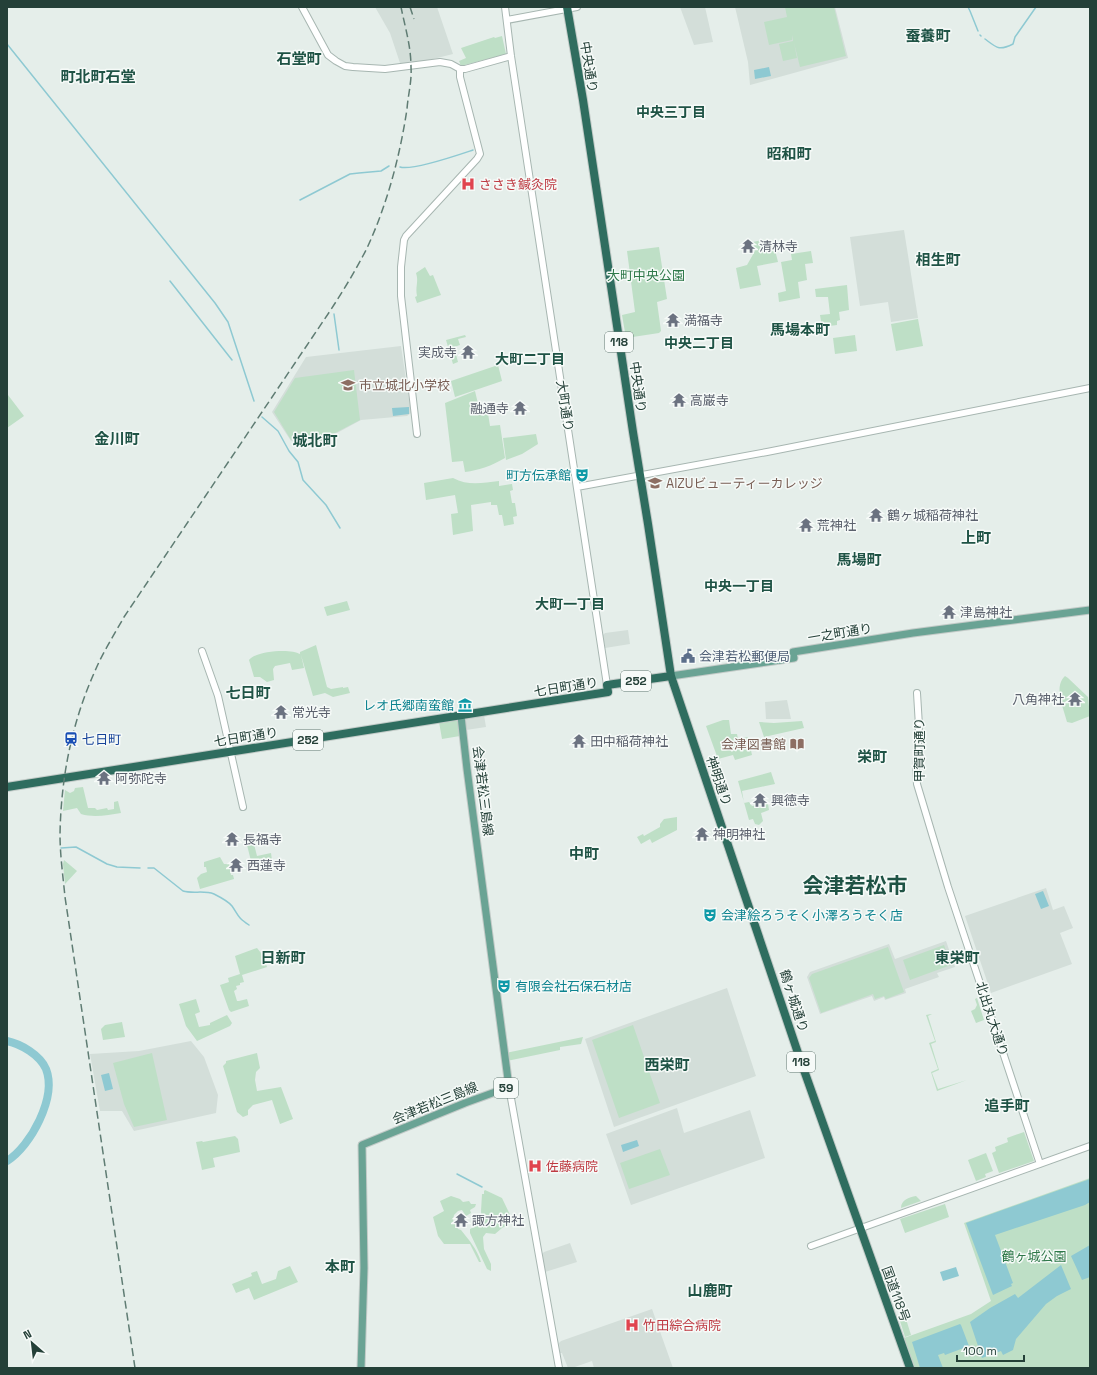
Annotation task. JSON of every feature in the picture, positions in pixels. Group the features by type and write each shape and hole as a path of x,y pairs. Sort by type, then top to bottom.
{"highway":[{"name":"中央通り","path":"567,8 583,100 671,676"},
{"name":"一之町通り","path":"608,689 671,676"},
{"name":"神明通り","path":"671,676 745,894"},
{"name":"七日町通り","path":"7,787 461,716 608,689"},
{"name":"鶴ヶ城通り","path":"745,894 800,1059 860,1228"},
{"name":"国道118号","path":"860,1228 910,1368"}],"main road":[{"name":"一之町通り","path":"671,676 794,658 793,652 913,633 1090,610"},
{"name":"会津若松三島線","path":"361,1368 364,1268 362,1146 465,1103 509,1087 461,716"}],"street":[{"path":"302,7 329,56 345,66 385,69 440,62 451,64 460,69 511,56"},
{"name":"大町通り","path":"505,7 511,56 608,689"},
{"path":"507,20 577,7"},
{"path":"417,434 402,296 401,267 403,245 406,236 480,154 460,77 460,69"},
{"path":"577,487 814,443 1090,388"},
{"path":"202,651 218,696 243,807"},
{"name":"甲賀町通り","path":"917,693 919,726 916,776 930,829"},
{"name":"北出丸大通り","path":"930,829 1040,1164"},
{"path":"509,1087 559,1368"},
{"path":"811,1246 1090,1146"}],"shaded area":[{"path":"375,7 437,7 453,54 417,63 400,63 390,33"},
{"path":"680,7 705,7 713,42 694,45"},
{"path":"735,7 835,7 848,58 750,85 748,62"},
{"path":"904,230 918,318 891,322 888,302 860,306 850,237"},
{"name":"市立城北小学校","path":"401,346 411,413 407,416 361,420 313,446 306,435 291,441 272,412 306,357"},
{"path":"628,630 630,644 605,648 603,635 605,633"},
{"path":"787,700 791,719 766,719 765,702"},
{"path":"484,715 486,727 466,730 466,718"},
{"path":"1046,888 1053,910 1064,906 1073,928 1060,933 1072,964 991,993 965,916"},
{"path":"946,941 955,967 937,973 939,977 905,989 906,993 885,1000 884,997 874,1001 872,996 820,1014 807,977 810,972 889,944 895,959"},
{"path":"727,988 756,1076 614,1127 585,1039"},
{"path":"191,1041 204,1057 218,1095 216,1113 134,1131 122,1111 100,1111 90,1054 139,1051"},
{"path":"677,1108 684,1133 750,1110 765,1158 631,1205 606,1134"},
{"path":"570,1243 577,1262 545,1272 542,1254"},
{"name":"竹田綜合病院","path":"652,1309 673,1368 594,1368 592,1361 568,1368 562,1353 560,1353 559,1343 561,1341"}],"green space":[{"path":"785,7 834,7 846,56 800,67 794,43 797,58 783,61 779,44 793,41 792,35 792,40 769,45 764,22 787,17"},
{"path":"502,36 506,54 461,66 459,61 466,58 461,48 494,37"},
{"path":"766,239 773,242 778,262 757,266 761,285 740,289 736,268 747,265 755,251 753,242"},
{"name":"大町中央公園","path":"659,247 667,299 657,302 661,331 659,333 626,338 622,315 635,312 627,251"},
{"path":"811,251 813,263 805,264 807,280 798,282 800,298 779,302 778,293 786,291 781,262 792,260 791,254"},
{"path":"425,267 430,276 433,275 441,295 417,303 415,297 417,296 416,273"},
{"path":"847,285 849,310 839,312 840,320 837,321 837,325 822,327 820,315 830,314 828,297 816,297 815,289"},
{"path":"918,319 923,346 896,351 891,324"},
{"path":"465,335 466,337 458,339 460,345 454,347 458,362 453,364 446,340"},
{"path":"855,335 857,351 835,354 833,338"},
{"path":"498,365 502,381 455,397 451,381"},
{"path":"354,370 360,420 314,444 306,433 291,440 274,412 295,378"},
{"path":"475,391 479,408 487,407 490,426 500,425 505,458 485,467 465,472 463,461 452,462 445,403"},
{"path":"7,395 24,416 7,428"},
{"path":"536,434 538,444 522,454 506,460 503,438"},
{"path":"453,478 470,483 499,481 499,486 512,484 513,490 510,491 512,503 515,503 517,516 513,517 514,524 504,526 502,515 499,515 497,505 491,505 491,502 471,505 473,531 453,535 451,514 458,513 455,495 426,500 424,483"},
{"path":"347,601 350,610 327,616 324,607"},
{"path":"316,645 327,687 331,689 348,687 350,693 333,697 325,693 313,696 301,655 304,668 292,670 290,663 275,666 273,669 274,680 267,682 260,677 254,677 249,660 258,654 273,651 289,651 300,654 300,652"},
{"name":"八角神社","path":"1065,676 1088,697 1090,716 1072,723 1067,722 1060,698 1060,686"},
{"path":"458,720 460,736 442,739 439,722"},
{"path":"723,720 729,720 731,734 737,734 738,739 748,737 752,755 735,760 733,755 718,759 706,726"},
{"path":"802,721 804,728 764,737 759,722 774,723"},
{"path":"771,772 775,784 742,791 744,801 738,781"},
{"path":"83,787 88,808 95,808 97,810 107,808 108,810 114,809 114,802 118,801 121,813 91,816 81,814 77,808 63,811 65,790 70,793 74,791 75,788"},
{"path":"749,802 752,806 768,804 769,810 761,813 763,821 759,825 755,824 753,819 749,820 744,803"},
{"path":"677,817 677,830 652,843 650,839 641,844 637,837 643,834 644,836 660,827 660,824 664,819"},
{"path":"253,840 257,856 271,853 272,860 252,865 246,841"},
{"path":"220,857 224,864 229,864 231,875 233,875 234,879 200,889 197,878 201,874 207,872 206,867 204,867 204,862"},
{"path":"64,860 77,871 65,884 63,864"},
{"path":"944,945 951,965 910,980 903,960"},
{"path":"888,947 904,992 886,999 884,996 875,999 873,994 821,1013 809,978 812,974"},
{"path":"257,948 261,953 267,967 242,975 244,982 236,986 237,989 234,991 237,1001 247,999 249,1006 231,1012 220,985 229,982 228,978 240,974 235,956"},
{"path":"977,998 984,1020 976,1023 971,1011 975,1009 977,1005 975,999"},
{"path":"196,999 200,1012 195,1014 199,1027 210,1025 210,1023 227,1015 232,1023 230,1026 197,1041 186,1026 179,1004"},
{"path":"932,1014 928,1016 936,1042 931,1044 939,1070 932,1073 938,1089 967,1080 937,1091 931,1072 938,1069 929,1043 935,1041 926,1015"},
{"path":"122,1022 125,1037 103,1040 101,1029 105,1025"},
{"path":"633,1025 660,1103 619,1118 592,1040"},
{"path":"583,1037 581,1044 560,1047 560,1050 507,1061 506,1053"},
{"path":"152,1053 167,1120 134,1127 124,1104 113,1063"},
{"path":"257,1053 260,1068 256,1072 255,1080 257,1091 281,1087 293,1119 280,1124 272,1100 253,1105 248,1110 248,1115 243,1117 237,1112 223,1066 226,1061"},
{"path":"1024,1132 1034,1161 999,1173 992,1153 996,1151 995,1147 1008,1142 1007,1138"},
{"path":"235,1136 238,1139 240,1152 213,1158 215,1167 202,1170 196,1142"},
{"path":"660,1149 670,1175 629,1189 620,1163"},
{"path":"986,1153 993,1171 985,1174 986,1177 976,1181 968,1160"},
{"name":"鶴ヶ城公園","path":"1090,1178 1090,1368 915,1368 904,1338 971,1314 991,1301 964,1223"},
{"path":"485,1190 502,1198 513,1221 495,1234 486,1233 483,1237 484,1249 491,1264 491,1271 487,1269 470,1233 470,1229 482,1223 482,1194 484,1194"},
{"path":"451,1196 460,1199 463,1202 469,1201 471,1204 476,1204 475,1207 470,1210 471,1213 466,1216 462,1210 458,1211 454,1215 453,1220 458,1229 461,1230 472,1245 481,1262 479,1262 470,1244 444,1244 438,1236 433,1217 444,1211 440,1201"},
{"path":"916,1196 921,1201 901,1208 904,1201 908,1198"},
{"path":"945,1204 949,1217 905,1233 900,1219"},
{"path":"290,1266 298,1282 254,1300 249,1288 236,1293 232,1284 252,1276 251,1273 257,1271 262,1284 276,1279 278,1271"},
{"path":"906,1319 911,1335 905,1337 900,1321"}],"water":[{"path":"769,67 771,76 755,79 754,70"},
{"path":"409,407 409,414 393,416 392,408"},
{"path":"1043,891 1049,906 1041,909 1035,894"},
{"path":"109,1073 113,1089 105,1091 101,1075"},
{"path":"637,1140 639,1146 623,1152 621,1145"},
{"path":"1090,1179 1090,1202 1085,1205 995,1235 1013,1283 1011,1284 1012,1286 993,1295 966,1223"},
{"path":"1090,1245 1090,1277 1082,1280 1071,1256"},
{"path":"1061,1265 1071,1289 1057,1296 1046,1304 1016,1339 1013,1350 1003,1355 1001,1351 982,1358 970,1322 990,1308 1015,1294 1018,1298"},
{"path":"956,1267 959,1276 943,1281 940,1272"},
{"path":"960,1324 969,1346 945,1355 944,1353 938,1355 943,1368 920,1368 912,1342"}],"waterway":[{"path":"968,7 978,31"},
{"path":"985,39 998,48 1013,44 1015,37 1036,7"},
{"path":"7,44 215,303 228,322 254,401"},
{"path":"400,167 406,168 424,165 473,150"},
{"path":"300,200 350,174 381,171 389,166"},
{"path":"170,281 232,360"},
{"path":"334,314 339,350"},
{"path":"262,417 278,431 289,451 298,462 303,480 326,505 340,528"},
{"path":"61,848 76,847 107,864 117,867 140,868"},
{"path":"148,868 154,868 183,891 214,894 230,904 240,918 249,925"},
{"path":"7,1041 24,1047 35,1055 46,1069 48,1080 48,1093 40,1120 25,1144 7,1161"},
{"path":"457,1174 482,1187"}],"railway":[{"path":"135,1368 65,897 60,834 65,771 69,750 87,690 102,657 124,617 330,311 367,248 387,198 397,162 407,109 411,78 411,59 401,7"},
{"path":"410,7 414,19"}],"place":[{"name":"ささき鍼灸院","path":"468,184"},
{"name":"清林寺","path":"748,246"},
{"name":"満福寺","path":"673,320"},
{"name":"実成寺","path":"468,352"},
{"name":"市立城北小学校","path":"348,385"},
{"name":"高巌寺","path":"679,400"},
{"name":"融通寺","path":"520,408"},
{"name":"町方伝承館","path":"582,475"},
{"name":"AIZUビューティーカレッジ","path":"655,483"},
{"name":"鶴ヶ城稲荷神社","path":"876,515"},
{"name":"荒神社","path":"806,525"},
{"name":"津島神社","path":"949,612"},
{"name":"会津若松郵便局","path":"688,656"},
{"name":"八角神社","path":"1075,699"},
{"name":"レオ氏郷南蛮館","path":"465,705"},
{"name":"常光寺","path":"281,712"},
{"name":"七日町","path":"71,739"},
{"name":"田中稲荷神社","path":"579,741"},
{"name":"会津図書館","path":"797,744"},
{"name":"阿弥陀寺","path":"104,778"},
{"name":"興徳寺","path":"760,800"},
{"name":"神明神社","path":"702,834"},
{"name":"長福寺","path":"232,839"},
{"name":"西蓮寺","path":"236,865"},
{"name":"会津絵ろうそく小澤ろうそく店","path":"710,915"},
{"name":"有限会社石保石材店","path":"504,986"},
{"name":"佐藤病院","path":"535,1166"},
{"name":"諏方神社","path":"461,1220"},
{"name":"竹田綜合病院","path":"632,1325"}],"district":[{"name":"蚕養町","path":"928,35"},
{"name":"石堂町","path":"299,58"},
{"name":"町北町石堂","path":"98,76"},
{"name":"中央三丁目","path":"671,112"},
{"name":"昭和町","path":"789,153"},
{"name":"相生町","path":"938,259"},
{"name":"馬場本町","path":"800,329"},
{"name":"中央二丁目","path":"699,343"},
{"name":"大町二丁目","path":"530,359"},
{"name":"金川町","path":"117,438"},
{"name":"城北町","path":"315,440"},
{"name":"上町","path":"976,537"},
{"name":"馬場町","path":"859,559"},
{"name":"中央一丁目","path":"739,586"},
{"name":"大町一丁目","path":"570,604"},
{"name":"七日町","path":"248,692"},
{"name":"栄町","path":"872,756"},
{"name":"中町","path":"584,853"},
{"name":"会津若松市","path":"855,885"},
{"name":"日新町","path":"283,957"},
{"name":"東栄町","path":"957,957"},
{"name":"西栄町","path":"667,1064"},
{"name":"追手町","path":"1007,1105"},
{"name":"本町","path":"340,1266"},
{"name":"山鹿町","path":"710,1290"}]}
